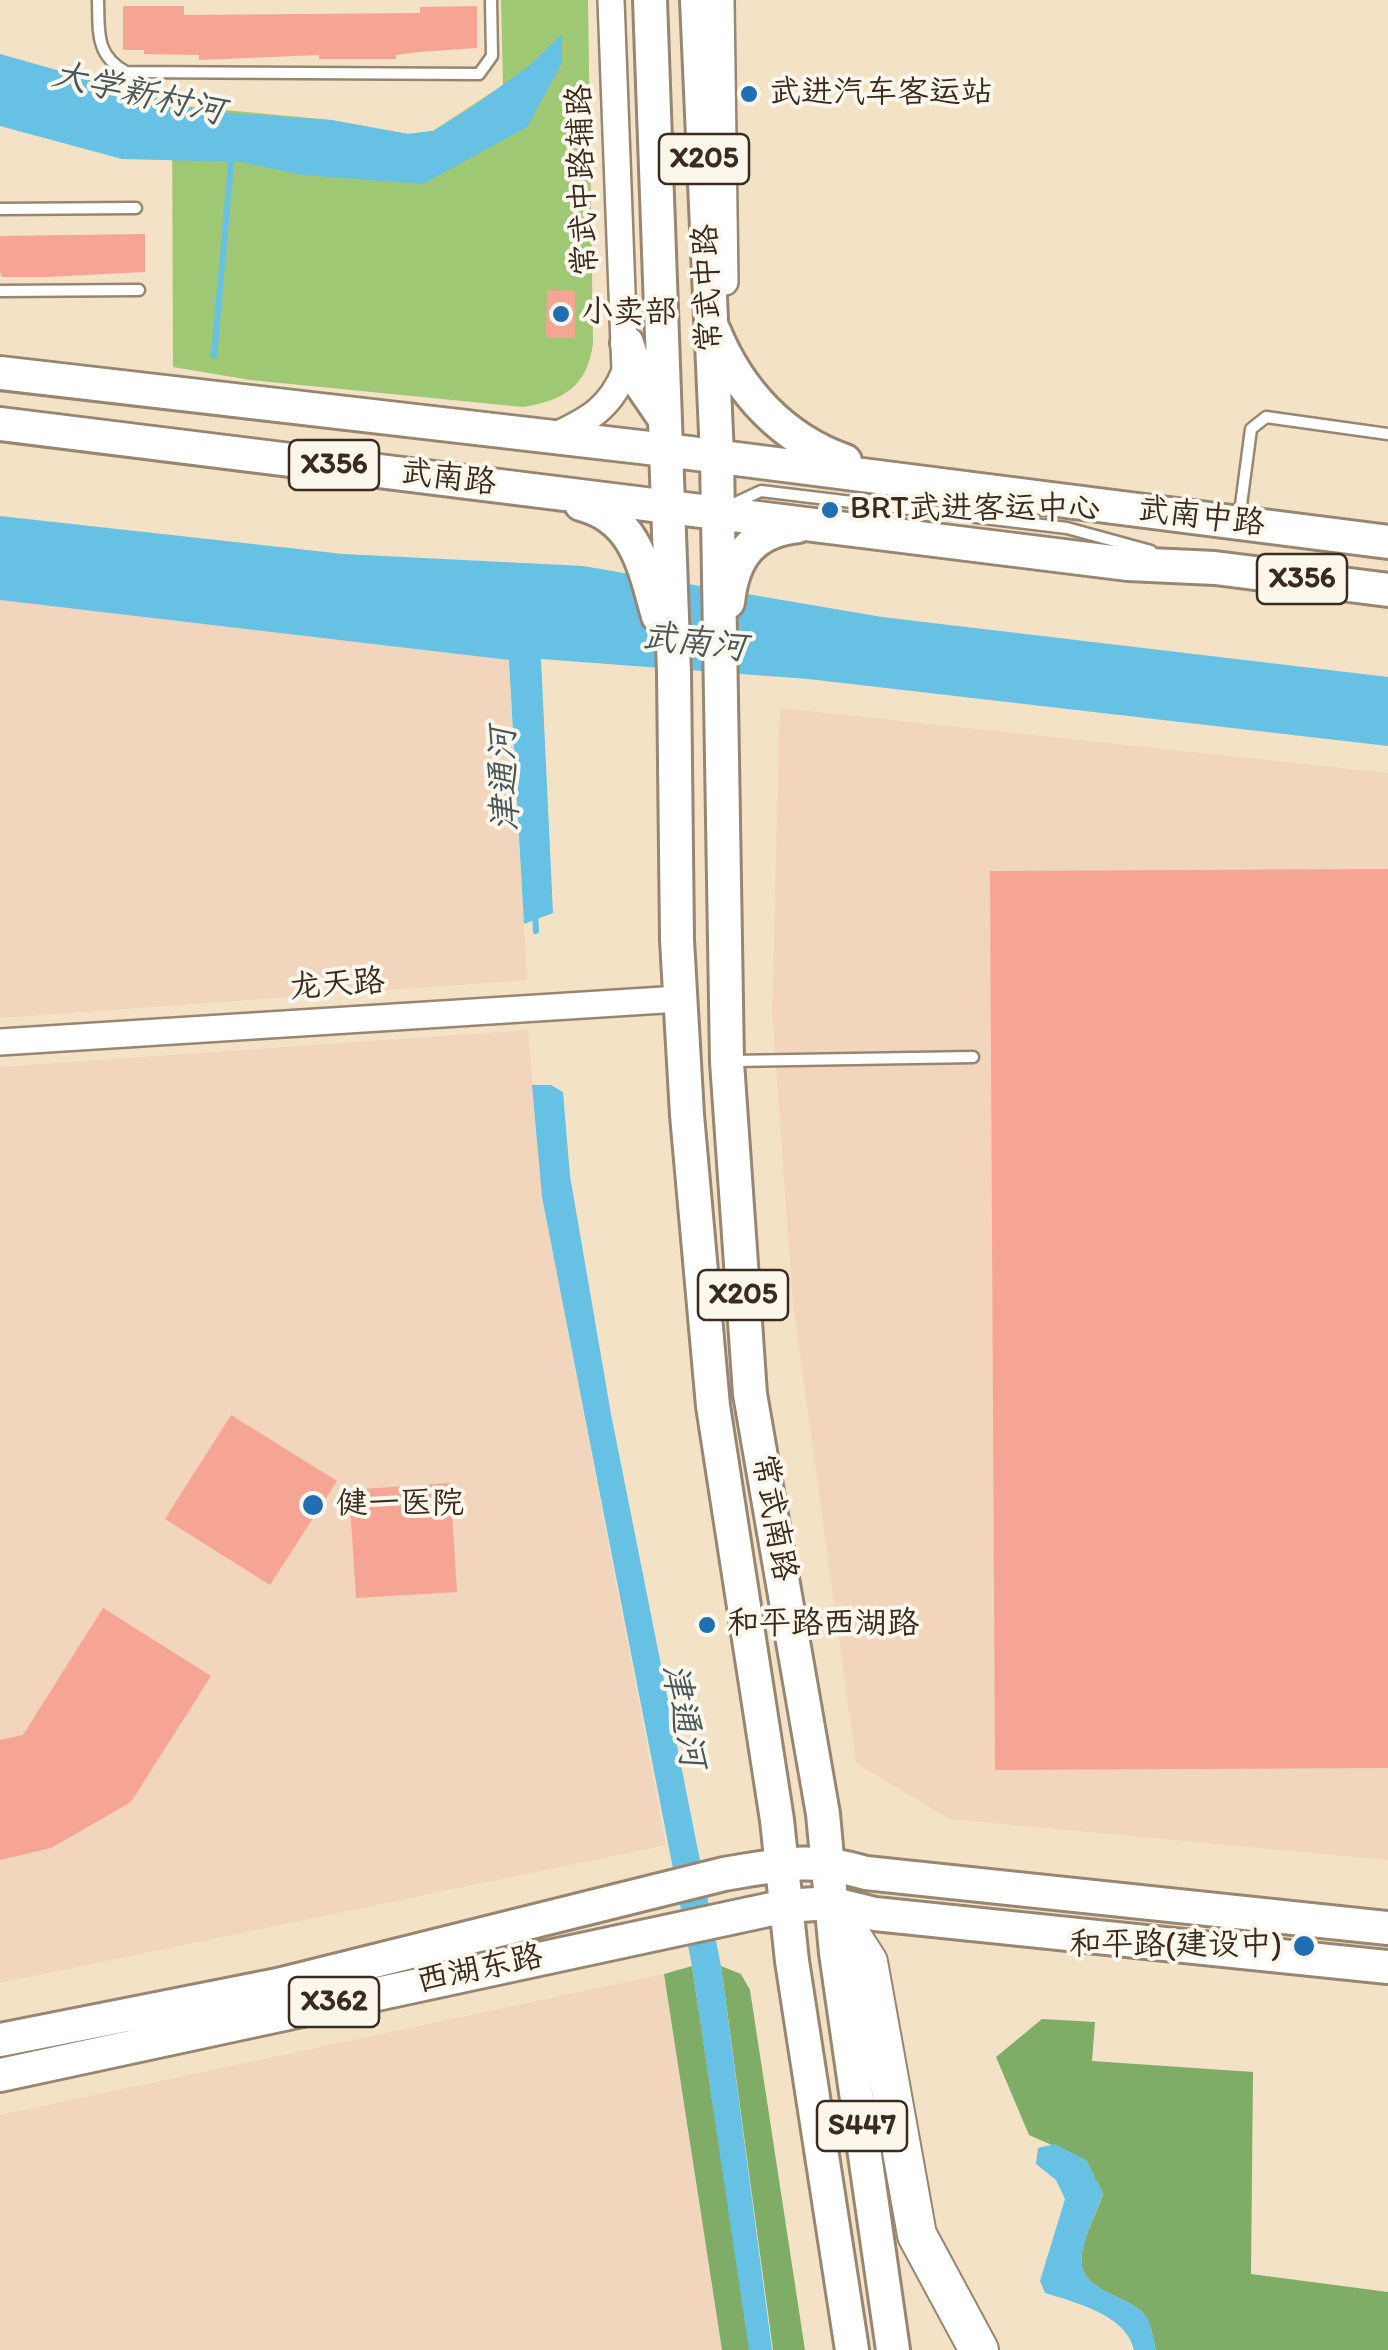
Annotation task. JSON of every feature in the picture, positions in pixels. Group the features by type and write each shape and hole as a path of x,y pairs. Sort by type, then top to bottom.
{"highway":[{"path":"830,1903 868,1962 916,2235 979,2350"}],"main road":[{"name":"常武中路","path":"650,0 665,434"},
{"name":"常武中路","path":"697,0 717,456"},
{"path":"708,318 724,356 778,426 816,451 898,480"},
{"path":"627,343 640,383 665,434"},
{"name":"武南路","path":"0,373 550,438 665,434 717,456"},
{"name":"武南路","path":"0,424 717,512"},
{"name":"X205","path":"657,565 668,506 665,434"},
{"name":"X205","path":"717,456 717,512 724,574"},
{"name":"武南中路","path":"717,456 1388,542"},
{"path":"519,488 604,510 657,565"},
{"name":"武南中路","path":"717,512 1128,564 1215,568 1388,590"},
{"path":"724,574 748,544 775,529 815,524"},
{"name":"常武南路","path":"657,565 674,674 679,999 713,1406 782,1864"},
{"name":"常武南路","path":"724,574 720,681 727,1062 750,1394 823,1814 830,1903 894,2350"},
{"name":"X362","path":"782,1864 828,1861 866,1873 1388,1928"},
{"name":"X205","path":"782,1864 786,1906"},
{"name":"西湖东路","path":"0,2040 278,1985 724,1874 782,1864"},
{"name":"X362","path":"786,1906 830,1903 875,1914 1388,1967"},
{"name":"西湖东路","path":"0,2074 786,1906"},
{"name":"S447","path":"786,1906 852,2350"}],"street":[{"name":"常武中路辅路","path":"550,438 591,419 614,400 625,371 627,343 620,295 611,0"},
{"path":"717,456 724,356 721,0"},
{"name":"龙天路","path":"0,1042 679,999"}],"lane":[{"path":"98,0 99,44 110,63 126,72 478,74 492,56 490,0"},
{"path":"0,209 136,208"},
{"path":"0,291 139,290"},
{"path":"1239,523 1251,429 1266,417 1388,434"},
{"path":"717,512 761,491 1067,528 1215,568"},
{"path":"727,1062 973,1057"}],"shaded area":[{"path":"0,600 509,660 527,980 0,1018"},
{"path":"780,708 1388,773 1388,1860 949,1819 856,1763 793,1305 772,1013"},
{"path":"528,1030 542,1197 666,1845 0,1983 0,1067"},
{"path":"664,1974 722,2350 0,2350 0,2115"}],"green space":[{"path":"501,0 588,0 593,343 579,381 550,401 523,407 250,380 173,367 172,105 331,120 408,134 433,131 503,85"},
{"path":"692,1966 750,2350 722,2350 664,1974"},
{"path":"721,1966 741,1974 750,1990 805,2350 773,2350"},
{"path":"1042,2019 1095,2022 1092,2061 1253,2072 1251,2274 1388,2292 1388,2350 1156,2350 1143,2313 1093,2284 1082,2266 1086,2238 1103,2194 1086,2160 1029,2135 996,2057"}],"water":[{"path":"562,34 562,63 527,127 423,184 303,175 241,162 122,159 0,126 0,54 202,111 331,120 408,134 433,131 529,66"},
{"name":"武南河","path":"0,516 343,554 583,566 882,617 1388,677 1388,746 808,679 541,659 553,913 524,924 509,660 0,600"},
{"path":"532,1085 551,1085 563,1092 570,1176 611,1414 721,1966 772,2350 749,2350 692,1966 542,1197"},
{"path":"1055,2144 1086,2160 1103,2193 1082,2253 1086,2276 1143,2313 1156,2350 1134,2350 1129,2338 1110,2319 1045,2293 1040,2281 1065,2199 1056,2180 1036,2164 1038,2148"}],"building":[{"path":"123,6 184,6 184,15 420,13 420,7 477,6 477,48 396,55 396,59 319,59 319,55 199,60 199,55 144,54 144,50 123,50"},
{"path":"145,234 145,272 2,277 0,272 0,236"},
{"name":"小卖部","path":"547,290 575,291 575,338 546,338"},
{"path":"1388,869 1388,1768 995,1770 990,871"},
{"path":"231,1415 337,1481 270,1585 165,1519"},
{"path":"450,1483 457,1592 356,1598 349,1490"},
{"path":"103,1608 211,1676 131,1802 51,1848 0,1860 0,1740 23,1735"}],"waterway":[{"name":"大学新村河","path":"214,356 232,153"},
{"name":"津通河","path":"535,911 536,931"}],"place":[{"name":"武进汽车客运站","path":"749,94"},
{"name":"小卖部","path":"561,314"},
{"name":"BRT武进客运中心","path":"830,510"},
{"name":"健一医院","path":"313,1505"},
{"name":"和平路西湖路","path":"707,1625"},
{"name":"和平路(建设中)","path":"1304,1946"}]}
